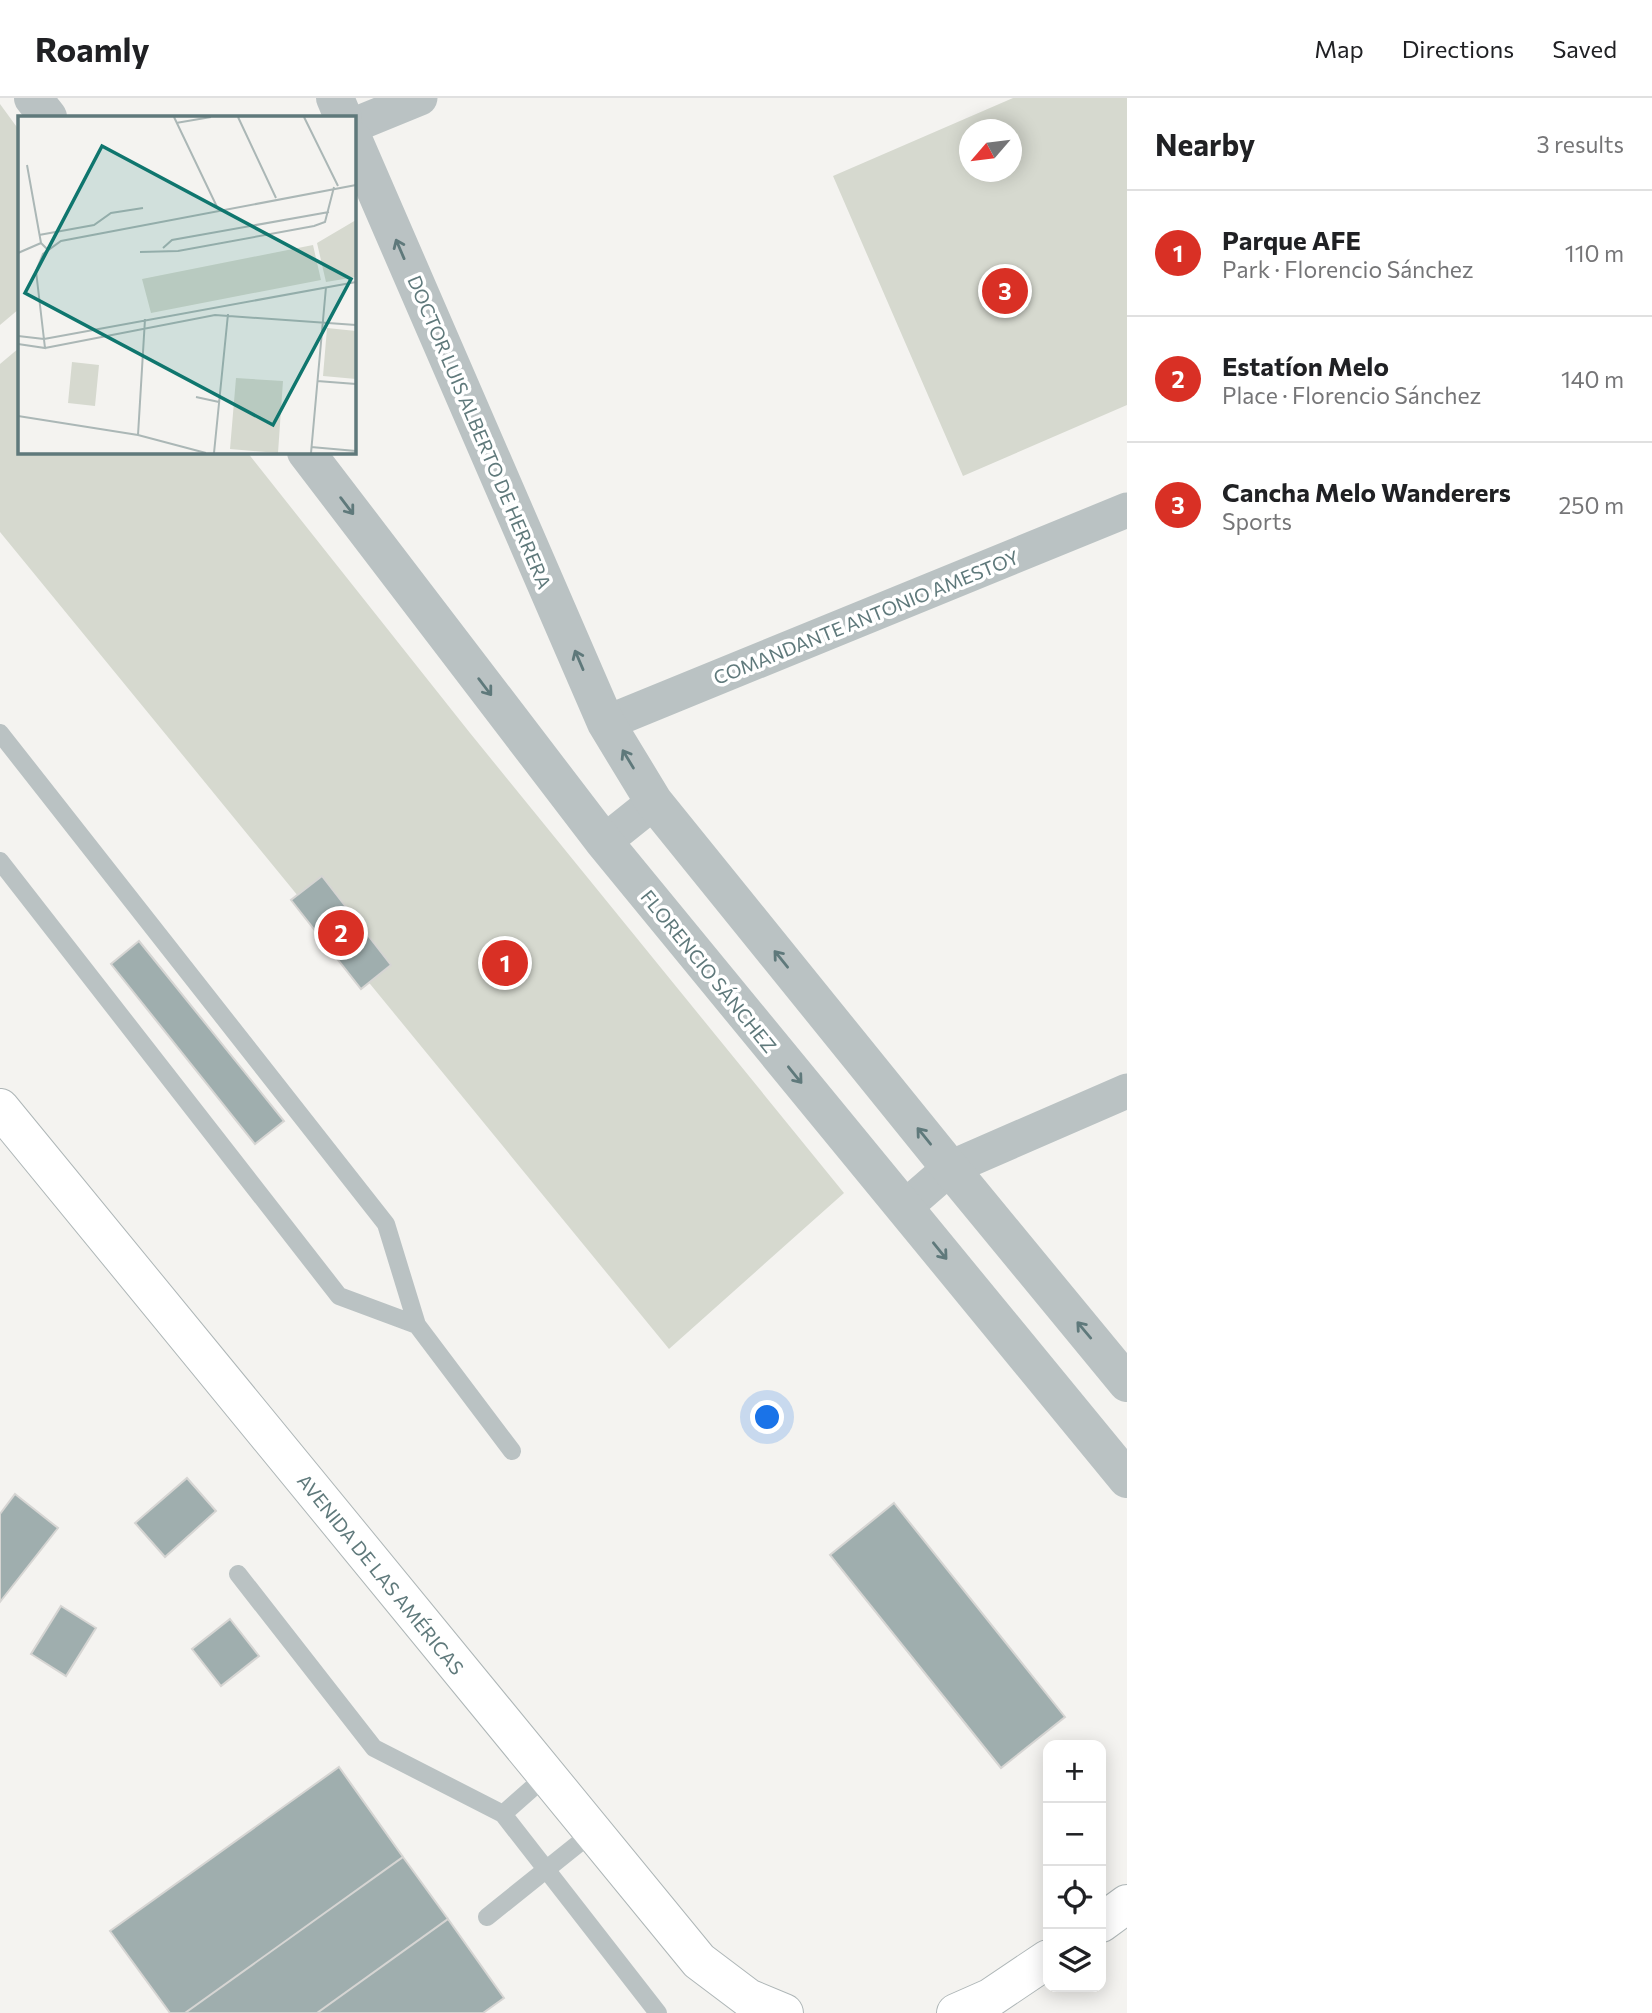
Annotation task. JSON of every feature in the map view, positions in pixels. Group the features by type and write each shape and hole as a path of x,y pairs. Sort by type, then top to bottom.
{"main road":[{"name":"AVENIDA DE LAS AMÉRICAS","path":"2,1118 699,1961 748,1998 784,2013"},
{"path":"1106,1919 1127,1904"},
{"path":"956,2013 990,1998 1043,1962"}],"street":[{"path":"33,98 47,116"},
{"path":"335,98 343,116"},
{"path":"355,125 420,98"},
{"name":"DOCTOR LUIS ALBERTO DE HERRERA","path":"355,143 606,723"},
{"name":"FLORENCIO SÁNCHEZ","path":"307,453 604,842 1127,1479"},
{"name":"COMANDANTE ANTONIO AMESTOY","path":"606,723 1127,510"},
{"path":"606,723 653,802 1127,1383"},
{"path":"604,842 653,802"},
{"path":"904,1208 950,1168 1127,1091"}],"lane":[{"path":"0,733 386,1224 416,1325 512,1451"},
{"path":"0,861 339,1296 416,1325"},
{"path":"238,1574 374,1748 503,1814 658,2013"},
{"path":"503,1814 546,1776"},
{"path":"487,1917 593,1832"}],"shaded area":[{"path":"1013,98 1127,98 1127,405 963,476 833,176 959,121 959,182 1022,182 1022,119 965,119"},
{"path":"0,104 18,129 18,310 0,325"},
{"path":"18,349 18,453 248,453 470,733 844,1193 669,1349 0,532 0,364"}],"building":[{"path":"322,876 391,965 361,989 291,900"},
{"path":"139,941 284,1121 255,1144 111,964"},
{"path":"187,1478 216,1511 165,1557 135,1523"},
{"path":"15,1494 58,1528 0,1602 0,1514"},
{"path":"894,1503 1065,1717 1001,1768 830,1555"},
{"path":"61,1606 96,1628 66,1676 31,1654"},
{"path":"230,1619 259,1656 221,1686 192,1649"},
{"path":"339,1767 403,1857 185,2013 170,2013 110,1931"},
{"path":"403,1857 448,1919 317,2013 185,2013"},
{"path":"448,1919 504,1998 483,2013 317,2013"}],"place":[{"name":"Cancha Melo Wanderers","path":"1005,291"},
{"name":"Estatíon Melo","path":"341,933"},
{"name":"Parque AFE","path":"505,963"}]}
